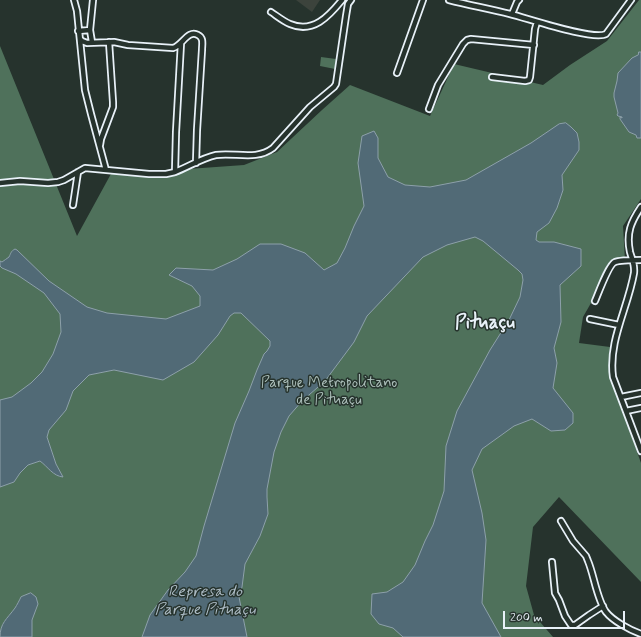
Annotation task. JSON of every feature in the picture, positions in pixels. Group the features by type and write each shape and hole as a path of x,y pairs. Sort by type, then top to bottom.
{"street":[{"path":"74,0 77,12 85,90 106,170"},
{"path":"92,0 90,30 92,42"},
{"path":"270,12 290,24 304,27 318,24 324,20 342,0"},
{"path":"0,183 9,181 48,183 58,182 85,168 149,174 170,173 207,157 217,155 258,155 269,152 310,106 334,87 338,80 346,16 348,4 351,0"},
{"path":"397,73 422,0"},
{"path":"449,0 512,14 575,32 603,35 606,34 631,0"},
{"path":"512,14 519,0"},
{"path":"492,77 526,81 529,80 537,22"},
{"path":"78,31 90,30"},
{"path":"80,39 84,43 109,42 135,46 176,48 188,36 195,34 199,35 202,40 196,163"},
{"path":"429,109 438,84 467,40 471,39 534,44"},
{"path":"100,147 113,108 109,42"},
{"path":"175,172 181,43"},
{"path":"73,205 78,172"},
{"path":"641,207 631,223 629,233 630,250 634,269 633,278 613,349 612,365 613,377 641,450"},
{"path":"595,301 613,263 617,261 641,260"},
{"path":"590,319 619,325"},
{"path":"621,397 641,393"},
{"path":"626,411 641,408"},
{"path":"561,521 573,541 588,561 605,611 629,629 641,634"},
{"path":"552,562 555,593 569,624 575,625 603,606"}],"shaded area":[{"path":"296,0 320,0 312,12"}],"green space":[{"name":"Parque Metropolitano de Pituaçu","path":"639,0 641,0 641,199 623,226 625,261 614,260 608,264 591,303 583,317 579,343 610,347 609,372 641,463 641,582 559,497 533,527 526,586 534,615 553,637 0,637 0,46 77,236 112,172 149,176 188,169 244,165 277,152 350,85 430,116 454,64 543,85 607,41"},
{"path":"321,57 336,59 335,69 320,66"}],"water":[{"path":"639,52 641,52 641,138 637,138 636,135 629,132 620,119 620,117 622,117 617,115 618,113 614,93 618,73 632,58 638,55"},
{"name":"Represa do Parque Pituaçu","path":"566,123 577,133 579,150 562,175 563,190 557,208 549,223 537,232 536,240 539,242 554,242 581,249 581,266 560,285 561,322 554,348 557,363 553,388 573,413 573,423 565,430 551,431 532,419 514,426 482,449 472,470 482,513 486,540 482,603 501,637 403,637 393,628 379,624 371,614 372,594 387,592 403,582 415,565 433,525 444,491 446,446 457,411 490,350 509,320 520,297 523,280 522,274 483,241 475,237 447,245 423,257 367,316 354,342 325,381 302,401 289,416 281,432 274,452 267,489 268,514 260,536 245,564 239,597 247,637 142,637 150,615 196,556 235,423 264,354 270,346 270,341 241,313 234,313 230,316 218,335 194,362 163,380 114,370 89,375 73,391 66,410 49,430 47,437 56,464 63,477 53,473 40,461 28,465 14,482 0,487 0,400 12,397 31,383 42,372 53,354 61,332 60,314 44,293 16,274 0,266 0,261 2,262 8,258 11,252 15,249 49,281 87,307 107,313 166,319 200,306 200,296 192,286 169,275 176,268 213,270 237,259 260,244 281,244 305,253 324,270 337,263 364,206 358,163 362,136 374,131 378,138 378,158 388,177 405,185 430,187 466,180 531,143 559,124"},
{"path":"31,593 36,597 38,604 32,620 32,637 0,637 1,628 21,597"}],"district":[{"name":"Pituaçu","path":"485,324"}]}
